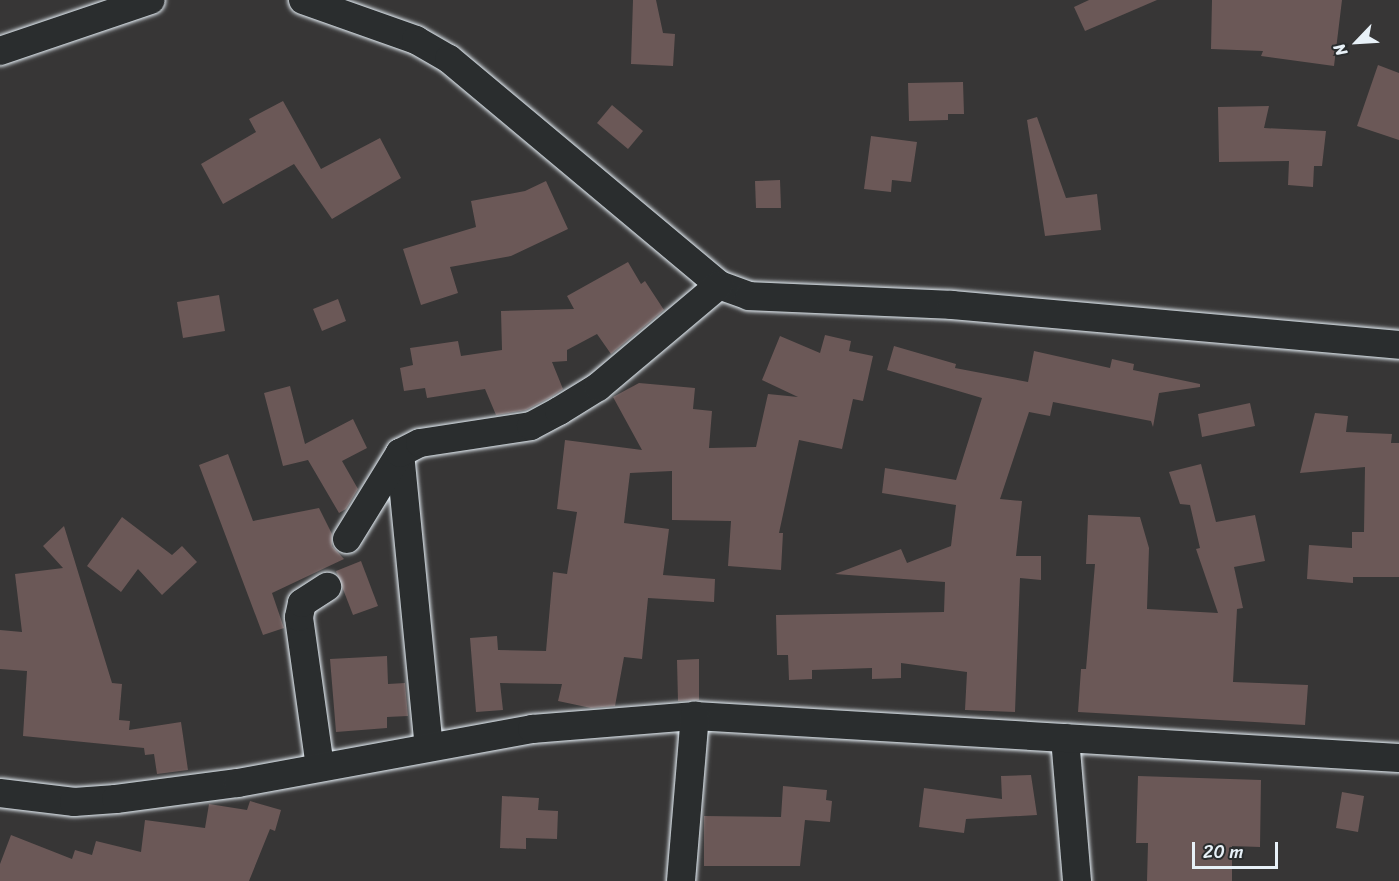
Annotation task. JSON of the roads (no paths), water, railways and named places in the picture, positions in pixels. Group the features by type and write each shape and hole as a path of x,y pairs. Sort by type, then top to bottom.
{"street":[{"path":"0,51 151,0"},
{"path":"303,0 417,40 449,59 719,285 749,296 778,300 952,305 1399,345"},
{"path":"346,539 400,453 420,443 531,426 598,387 719,285"},
{"path":"400,453 429,747"},
{"path":"320,767 298,617 303,603 327,587"},
{"path":"681,881 695,716"},
{"path":"0,793 74,802 116,799 320,767 532,729 695,716 1399,758"},
{"path":"1065,738 1077,881"}]}
